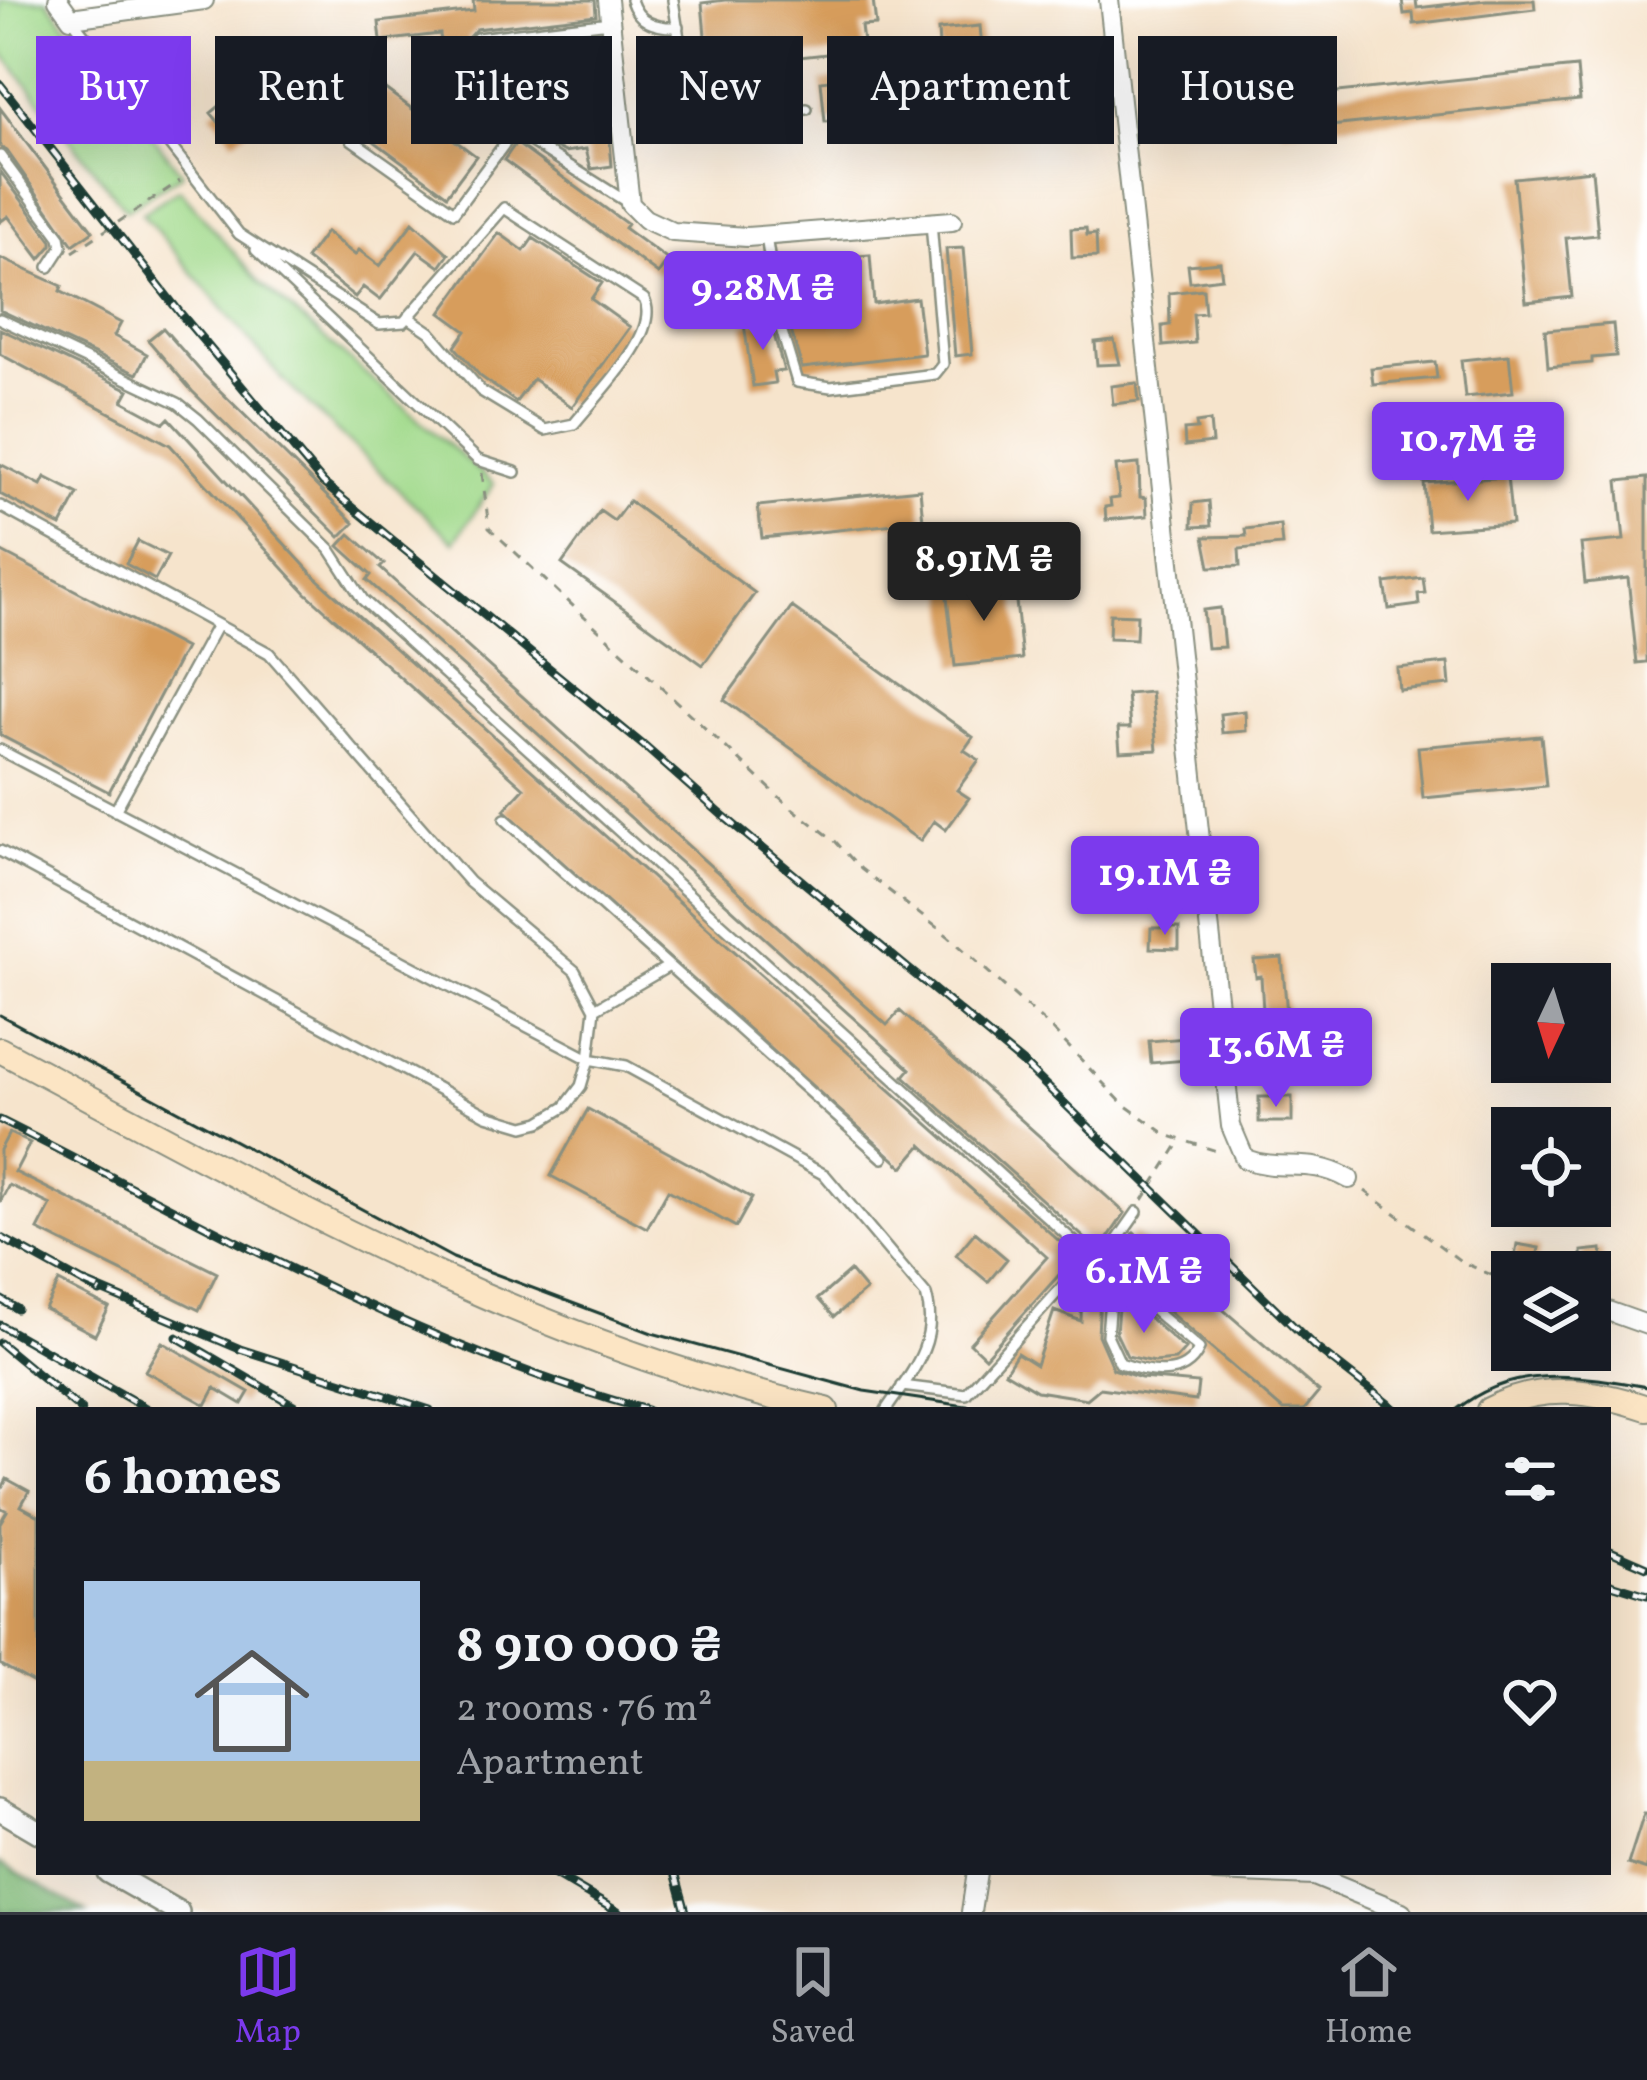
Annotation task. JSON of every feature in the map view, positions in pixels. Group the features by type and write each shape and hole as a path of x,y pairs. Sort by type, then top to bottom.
{"main road":[{"path":"0,1050 422,1271 625,1352 815,1407"},
{"path":"1495,1407 1512,1398 1574,1390 1647,1408"}],"street":[{"path":"58,0 70,18 204,0"},
{"path":"608,0 630,204 645,219 673,232 766,236 941,222"},
{"path":"1109,0 1231,1126 1244,1160 1259,1165 1327,1167 1349,1180"},
{"path":"1611,1312 1647,1325"},
{"path":"0,1809 36,1830"},
{"path":"114,1875 178,1912"},
{"path":"970,1912 976,1875"},
{"path":"1289,1875 1314,1876 1402,1912"}],"lane":[{"path":"631,0 644,21 662,28 678,27"},
{"path":"674,0 692,120 807,110"},
{"path":"70,18 239,234 478,460 515,472"},
{"path":"494,36 610,22"},
{"path":"612,76 616,75"},
{"path":"612,123 621,122"},
{"path":"358,144 454,212 504,144"},
{"path":"535,144 630,204"},
{"path":"0,156 60,237 62,247 49,267"},
{"path":"239,234 379,325 404,322 408,317 504,208 644,298 650,309 646,333 574,424 545,430 482,391 430,332 408,317"},
{"path":"766,236 778,322 797,382 831,387 935,374 943,364 941,222"},
{"path":"0,320 178,403 198,419 330,549 363,600 1199,1349 1183,1370 1136,1369 1120,1363 1107,1335 1112,1275"},
{"path":"0,851 504,1121 524,1126 556,1114 581,1086 595,1009 575,971 469,882 269,653 1,507"},
{"path":"115,812 217,625"},
{"path":"0,750 589,1059 626,1066 825,1175 926,1294 932,1323 929,1339 888,1407"},
{"path":"505,819 883,1158"},
{"path":"595,1009 669,966"},
{"path":"1100,1264 1137,1212"},
{"path":"902,1386 966,1394 1090,1256"}],"path":[{"path":"49,267 192,173"},
{"path":"478,460 489,528 788,805 948,936 1053,1030 1123,1104 1167,1135 1244,1160"},
{"path":"1137,1212 1182,1139"},
{"path":"1349,1180 1462,1262 1491,1275"}],"green space":[{"path":"0,0 47,0 75,36 36,36 36,96 0,50"},
{"path":"74,144 159,144 182,174 126,210"},
{"path":"179,189 261,284 494,484 454,542 284,381 142,213"},
{"path":"0,1863 87,1912 0,1912"}],"building":[{"path":"473,0 595,0 596,15 476,29 470,36 387,40 380,36 379,22 474,11"},
{"path":"873,0 876,25 861,26 862,36 827,36 827,54 803,57 803,36 705,36 702,3"},
{"path":"1402,0 1416,0 1417,8 1534,0 1535,9 1414,24 1413,13 1404,14"},
{"path":"980,26 981,36 938,36 938,30"},
{"path":"1577,67 1580,100 1337,125 1337,92"},
{"path":"827,80 827,122 825,122 821,81"},
{"path":"387,90 411,108 411,144 460,144 476,156 447,195 378,144 387,144"},
{"path":"0,108 93,231 73,245 0,147"},
{"path":"517,144 668,260 658,274 504,160"},
{"path":"610,144 612,166 591,169 586,149 565,152 556,147"},
{"path":"1592,170 1598,235 1566,238 1572,297 1526,302 1514,178"},
{"path":"0,171 52,241 40,259 8,216 0,222"},
{"path":"413,222 449,254 440,267 418,251 380,300 363,287 355,297 306,259 326,232 355,255 359,250 380,266"},
{"path":"1086,228 1087,235 1096,234 1097,257 1072,258 1071,229"},
{"path":"499,233 524,251 533,238 602,283 591,299 630,327 572,407 533,379 516,402 480,376 455,347 466,331 441,313"},
{"path":"963,248 972,354 955,356 946,249"},
{"path":"870,255 874,304 917,298 924,354 802,368 787,317 810,311 806,261"},
{"path":"0,258 62,286 60,291 121,323 114,336 147,354 137,374 0,310"},
{"path":"1220,262 1222,278 1190,282 1188,265"},
{"path":"1203,289 1205,313 1193,314 1195,343 1163,346 1162,326 1170,325 1169,293"},
{"path":"770,320 784,371 773,372 775,383 753,386 744,324"},
{"path":"1613,324 1616,356 1548,367 1545,330"},
{"path":"163,328 203,374 354,523 340,537 192,391 148,340"},
{"path":"0,329 129,390 123,401 164,423 169,418 315,577 1076,1256 985,1357 970,1343 1047,1257 922,1145 903,1167 504,810 524,788 306,593 170,445 0,354"},
{"path":"1114,340 1120,364 1097,365 1095,342"},
{"path":"1509,355 1513,392 1465,397 1461,360"},
{"path":"1435,362 1437,378 1373,384 1371,368"},
{"path":"1137,383 1139,401 1113,404 1111,386"},
{"path":"1210,421 1212,443 1185,446 1184,430"},
{"path":"0,464 41,485 45,477 78,494 61,526 0,494"},
{"path":"1139,464 1140,497 1146,498 1147,516 1106,520 1105,507 1111,506 1110,499 1119,498 1116,466"},
{"path":"1507,477 1512,524 1428,530 1424,483"},
{"path":"1647,478 1647,662 1637,663 1628,578 1585,583 1581,544 1624,540 1618,481"},
{"path":"920,489 923,521 762,538 758,506"},
{"path":"629,501 755,593 703,665 562,564 600,511 614,521"},
{"path":"1209,501 1211,526 1192,527 1193,503"},
{"path":"1280,525 1282,545 1239,549 1240,566 1210,567 1204,537 1246,536 1245,529"},
{"path":"350,534 384,564 380,568 887,1025 900,1011 1125,1213 1099,1251 904,1076 910,1069 367,580 371,575 339,546"},
{"path":"138,541 168,556 155,580 126,564"},
{"path":"0,551 185,648 109,792 0,735"},
{"path":"1423,578 1425,593 1418,594 1419,605 1389,609 1385,583"},
{"path":"1014,582 1022,659 955,666 946,589"},
{"path":"792,607 973,737 964,750 979,760 957,790 969,798 946,830 934,821 920,841 724,700"},
{"path":"1220,608 1224,647 1207,648 1203,610"},
{"path":"1110,614 1137,615 1136,639 1109,638"},
{"path":"1448,663 1450,685 1399,690 1397,668"},
{"path":"1151,692 1157,750 1120,752 1118,728 1130,728 1127,694"},
{"path":"1245,711 1246,731 1222,733 1220,714"},
{"path":"1541,736 1546,786 1423,798 1418,747"},
{"path":"1151,928 1179,928 1179,949 1150,948"},
{"path":"1282,958 1288,1025 1264,1027 1261,976 1256,977 1254,960"},
{"path":"1186,1038 1188,1060 1151,1063 1149,1041"},
{"path":"1259,1097 1292,1097 1292,1122 1259,1122"},
{"path":"588,1109 752,1198 736,1227 668,1190 647,1228 551,1176"},
{"path":"9,1133 30,1143 15,1172 217,1273 199,1310 38,1230 51,1205 9,1185 0,1202 0,1150"},
{"path":"975,1232 1007,1259 988,1282 956,1255"},
{"path":"1134,1233 1319,1392 1306,1407 1280,1407 1112,1263"},
{"path":"1517,1244 1539,1248 1538,1251 1516,1251"},
{"path":"1091,1269 1101,1277 1098,1335 1113,1369 1141,1378 1198,1383 1196,1401 1100,1388 1087,1399 1037,1391 1005,1372 1017,1353 1036,1365 1054,1311 1081,1321 1082,1278"},
{"path":"850,1271 866,1290 834,1317 818,1299"},
{"path":"59,1282 109,1308 95,1335 45,1309"},
{"path":"1127,1299 1185,1349 1175,1360 1154,1362 1127,1356 1116,1333 1118,1309"},
{"path":"162,1342 249,1392 242,1404 215,1388 206,1405 145,1371"},
{"path":"7,1479 29,1491 21,1506 36,1514 36,1684 0,1664 0,1523 7,1511 0,1507 0,1492"},
{"path":"1647,1814 1647,1870 1628,1864"}],"tram line":[{"path":"0,1015 453,1258 652,1333 864,1391 973,1407"},
{"path":"1460,1407 1500,1385 1547,1376 1647,1387"}],"railway":[{"path":"0,84 181,314 323,483 1026,1066 1315,1347 1392,1407"},
{"path":"0,1120 397,1319 562,1384 637,1407"},
{"path":"0,1237 100,1292"},
{"path":"85,1283 240,1349 421,1407"},
{"path":"0,1299 17,1309"},
{"path":"0,1325 144,1407"},
{"path":"177,1337 297,1407"},
{"path":"0,1343 77,1407"},
{"path":"1611,1551 1647,1567"},
{"path":"1611,1584 1647,1595"},
{"path":"555,1875 618,1912"},
{"path":"676,1875 686,1912"}]}
